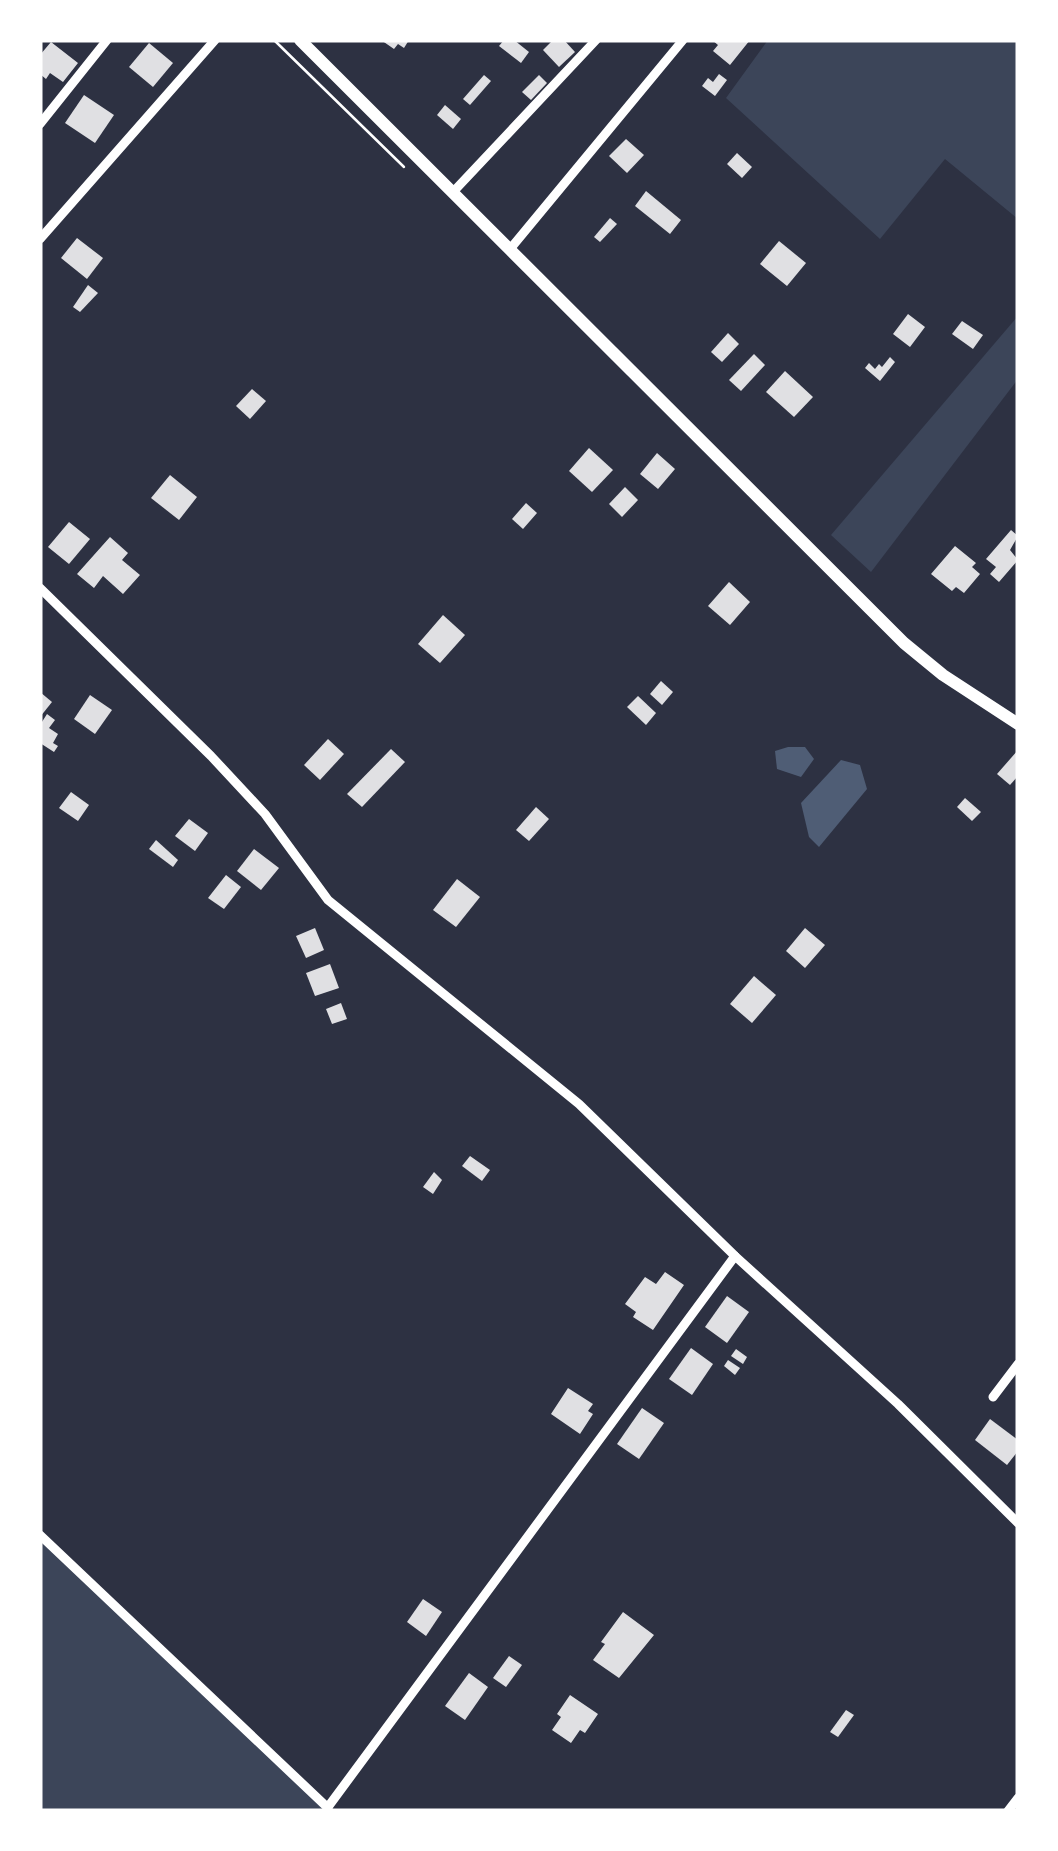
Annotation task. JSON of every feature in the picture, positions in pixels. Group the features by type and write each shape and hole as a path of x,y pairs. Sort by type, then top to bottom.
{"main road":[{"path":"300,40 904,643 943,675 1018,724"}],"street":[{"path":"40,124 107,40"},
{"path":"40,240 215,40"},
{"path":"454,191 596,40"},
{"path":"511,248 684,40"},
{"path":"40,588 265,814 328,900 578,1104 898,1404 1018,1523"},
{"path":"40,1535 330,1809 736,1256"},
{"path":"993,1397 1018,1364"},
{"path":"1008,1811 1018,1798"}],"shaded area":[{"path":"768,40 1018,40 1018,219 945,159 880,239 726,98"},
{"path":"1018,316 1018,379 871,572 831,535"},
{"path":"805,747 814,759 801,777 777,769 775,751"},
{"path":"841,760 860,765 867,789 819,847 809,837 801,803"},
{"path":"40,1535 331,1811 40,1811"}],"building":[{"path":"381,40 409,40 404,48 398,44 394,49"},
{"path":"504,40 514,40 529,52 521,63 499,46"},
{"path":"553,40 564,40 575,52 559,67 543,50"},
{"path":"712,40 750,40 730,65 713,51 718,45"},
{"path":"51,42 78,63 63,82 50,73 46,79 40,74 40,55"},
{"path":"149,43 173,63 153,87 129,67"},
{"path":"719,74 727,80 715,96 702,86 708,78 713,82"},
{"path":"484,75 491,81 470,105 463,99"},
{"path":"539,75 547,83 531,100 522,92"},
{"path":"84,95 114,115 95,143 65,123"},
{"path":"445,105 461,119 453,129 437,115"},
{"path":"626,139 644,155 627,173 609,156"},
{"path":"737,153 752,167 742,178 727,164"},
{"path":"646,191 681,220 670,234 635,206"},
{"path":"610,218 617,224 600,242 594,237"},
{"path":"77,238 103,258 87,279 61,258"},
{"path":"779,241 806,263 787,286 760,264"},
{"path":"88,285 98,293 80,312 73,307"},
{"path":"908,314 925,327 910,347 893,334"},
{"path":"962,321 983,335 973,349 952,334"},
{"path":"728,333 739,344 722,362 711,352"},
{"path":"754,354 765,365 741,391 729,380"},
{"path":"890,357 895,362 880,381 865,368 869,363 875,369 879,364 882,367"},
{"path":"785,371 813,397 794,417 766,392"},
{"path":"252,389 266,401 250,419 236,406"},
{"path":"589,448 613,470 592,492 569,471"},
{"path":"657,453 675,469 658,489 640,474"},
{"path":"170,475 197,497 179,520 151,498"},
{"path":"625,487 638,500 622,517 609,504"},
{"path":"526,503 537,513 523,529 512,519"},
{"path":"69,522 90,539 69,564 48,547"},
{"path":"1011,530 1018,536 1010,550 1018,560 999,582 990,574 996,567 986,559"},
{"path":"110,537 128,553 122,560 140,575 123,594 103,576 94,588 77,574"},
{"path":"955,546 976,563 972,567 980,574 964,593 956,587 952,591 931,574"},
{"path":"729,582 750,602 730,625 708,606"},
{"path":"443,615 465,635 440,663 418,644"},
{"path":"661,681 673,692 662,705 650,694"},
{"path":"40,692 52,702 40,717"},
{"path":"90,695 112,710 95,734 74,719"},
{"path":"638,696 656,713 646,725 627,707"},
{"path":"47,714 55,720 49,728 58,734 54,752 40,743 40,725"},
{"path":"328,739 344,754 320,780 304,765"},
{"path":"391,749 405,762 362,807 347,794"},
{"path":"1018,750 1018,776 1010,785 997,774"},
{"path":"71,792 89,805 78,821 59,808"},
{"path":"965,798 981,812 972,821 957,807"},
{"path":"536,807 549,819 529,841 516,830"},
{"path":"189,819 208,833 195,851 175,836"},
{"path":"156,840 178,860 173,867 149,849"},
{"path":"254,849 279,868 261,890 237,871"},
{"path":"226,875 241,887 224,909 208,898"},
{"path":"457,879 480,897 456,927 433,910"},
{"path":"315,928 324,950 306,958 296,936"},
{"path":"805,928 825,945 805,968 786,951"},
{"path":"330,964 339,988 315,996 306,973"},
{"path":"754,976 776,995 752,1023 730,1004"},
{"path":"341,1003 347,1019 332,1024 326,1009"},
{"path":"470,1156 490,1170 482,1181 462,1166"},
{"path":"434,1172 442,1180 433,1194 423,1187"},
{"path":"665,1272 684,1285 653,1330 633,1317 636,1312 625,1304 645,1277 656,1284"},
{"path":"727,1296 749,1312 727,1343 705,1327"},
{"path":"691,1348 713,1364 692,1395 669,1379"},
{"path":"736,1349 747,1357 743,1364 731,1356"},
{"path":"728,1360 740,1368 735,1375 724,1366"},
{"path":"568,1388 593,1404 588,1411 593,1414 580,1434 551,1414"},
{"path":"642,1408 664,1423 639,1459 617,1444"},
{"path":"990,1419 1018,1440 1018,1451 1007,1465 975,1440"},
{"path":"423,1599 442,1612 426,1636 407,1622"},
{"path":"623,1612 654,1635 619,1678 593,1660"},
{"path":"509,1656 522,1665 506,1687 493,1678"},
{"path":"469,1673 488,1687 465,1720 445,1706"},
{"path":"570,1695 598,1714 585,1733 580,1730 571,1743 552,1730"},
{"path":"846,1710 854,1715 838,1737 830,1732"}]}
